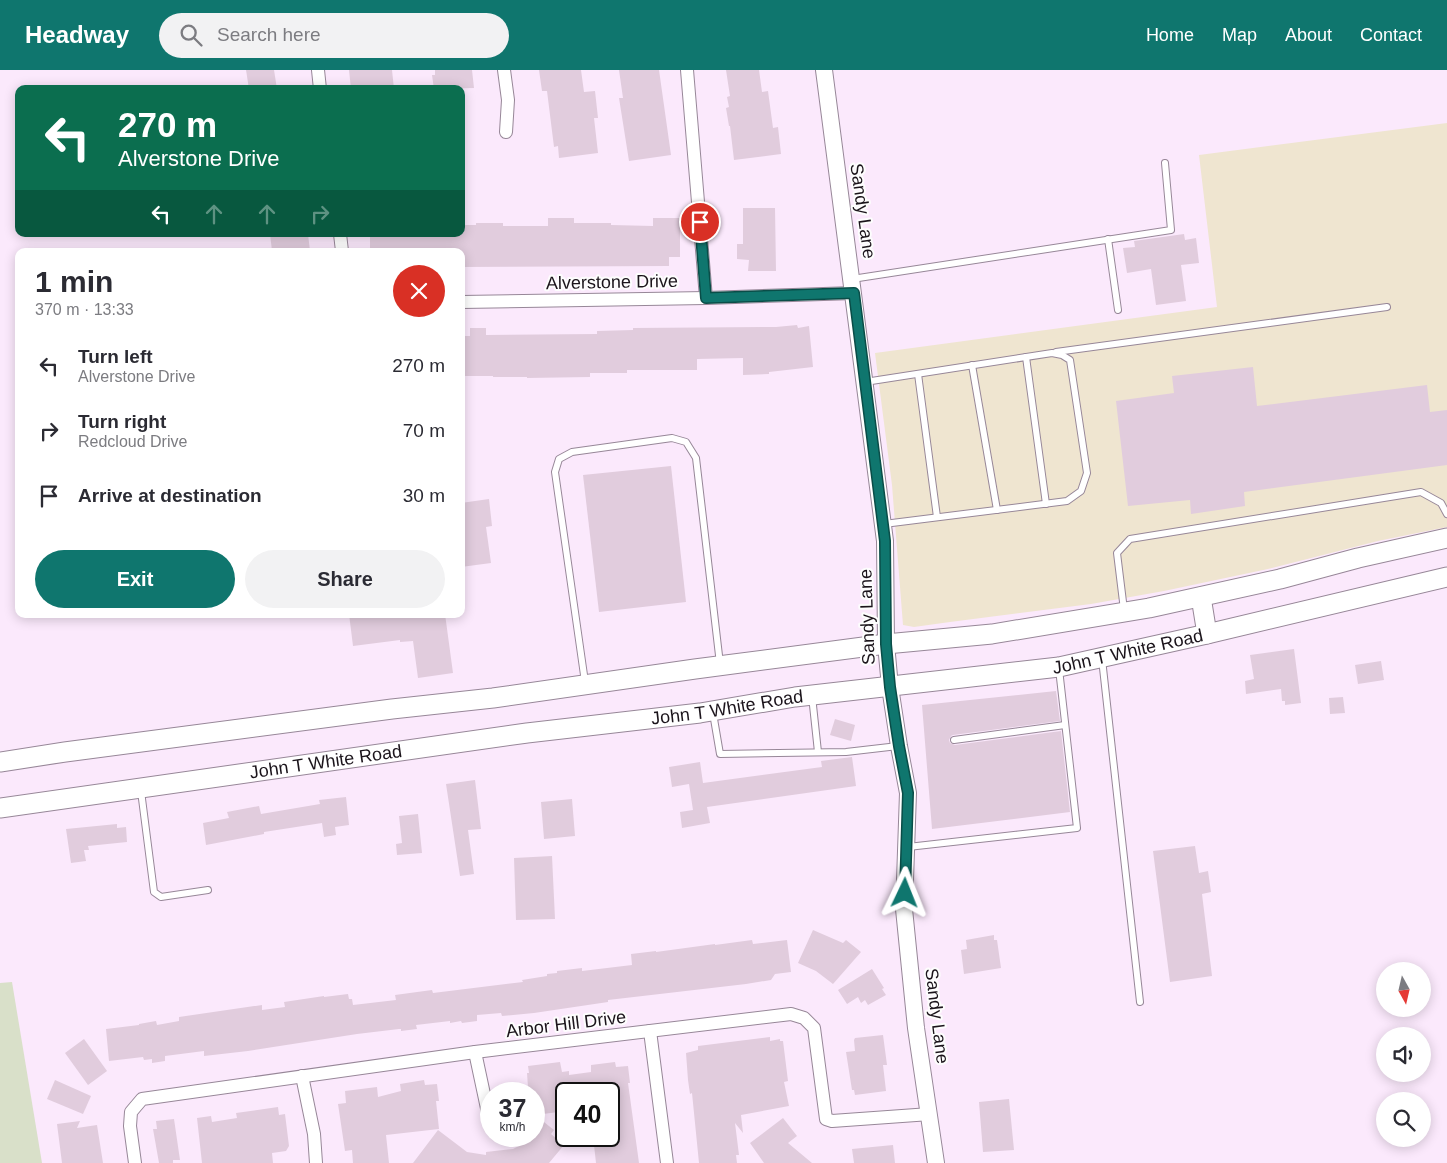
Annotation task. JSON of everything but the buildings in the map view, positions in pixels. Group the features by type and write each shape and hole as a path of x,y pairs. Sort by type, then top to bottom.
{"main road":[{"name":"John T White Road","path":"0,762 85,749 392,709 493,698 886,644 992,634 1150,608 1280,580 1358,558 1447,538"},
{"name":"John T White Road","path":"0,808 527,733 700,713 812,696 1059,667 1207,634 1447,576"},
{"path":"1201,597 1207,634"}],"street":[{"path":"318,70 320,85"},
{"path":"504,70 508,100 506,132"},
{"path":"687,70 706,298"},
{"name":"Sandy Lane","path":"824,70 885,541 886,644 890,687 908,793 904,909 916,1028 936,1163"},
{"name":"Alverstone Drive","path":"465,302 706,298 853,286"},
{"name":"Arbor Hill Drive","path":"135,1163 130,1126 131,1112 142,1099 475,1052 791,1014 804,1018 814,1028 826,1119 832,1121 930,1114"},
{"path":"650,1031 667,1163"},
{"path":"475,1052 481,1082"},
{"path":"302,1076 314,1134 316,1163"}],"lane":[{"path":"853,286 1108,239 1171,230 1165,163"},
{"path":"1108,239 1118,310"},
{"path":"865,382 1052,353 1387,307"},
{"path":"883,524 1067,501 1081,492 1087,473 1070,360 1062,355 1052,353"},
{"path":"1026,357 1046,504"},
{"path":"972,366 997,510"},
{"path":"918,374 937,517"},
{"path":"585,685 555,472 559,459 572,452 654,440 672,438 686,442 696,458 720,666"},
{"path":"1124,612 1117,553 1130,539 1421,492 1441,503 1447,514"},
{"path":"1101,657 1140,1002"},
{"path":"906,847 1077,828 1059,667"},
{"path":"812,696 818,752"},
{"path":"712,710 720,754 846,752 899,746"},
{"path":"954,740 1065,725"},
{"path":"141,787 154,892 161,897 208,890"}],"shaded area":[{"path":"1447,123 1447,527 1378,541 1268,569 1164,591 1091,604 914,627 903,625 892,485 875,353 1217,307 1199,155"}],"green space":[{"path":"12,982 42,1163 0,1163 0,983"}],"route":[{"path":"700,222 706,298 854,293 885,541 886,644 890,687 908,793 905,893"}]}
